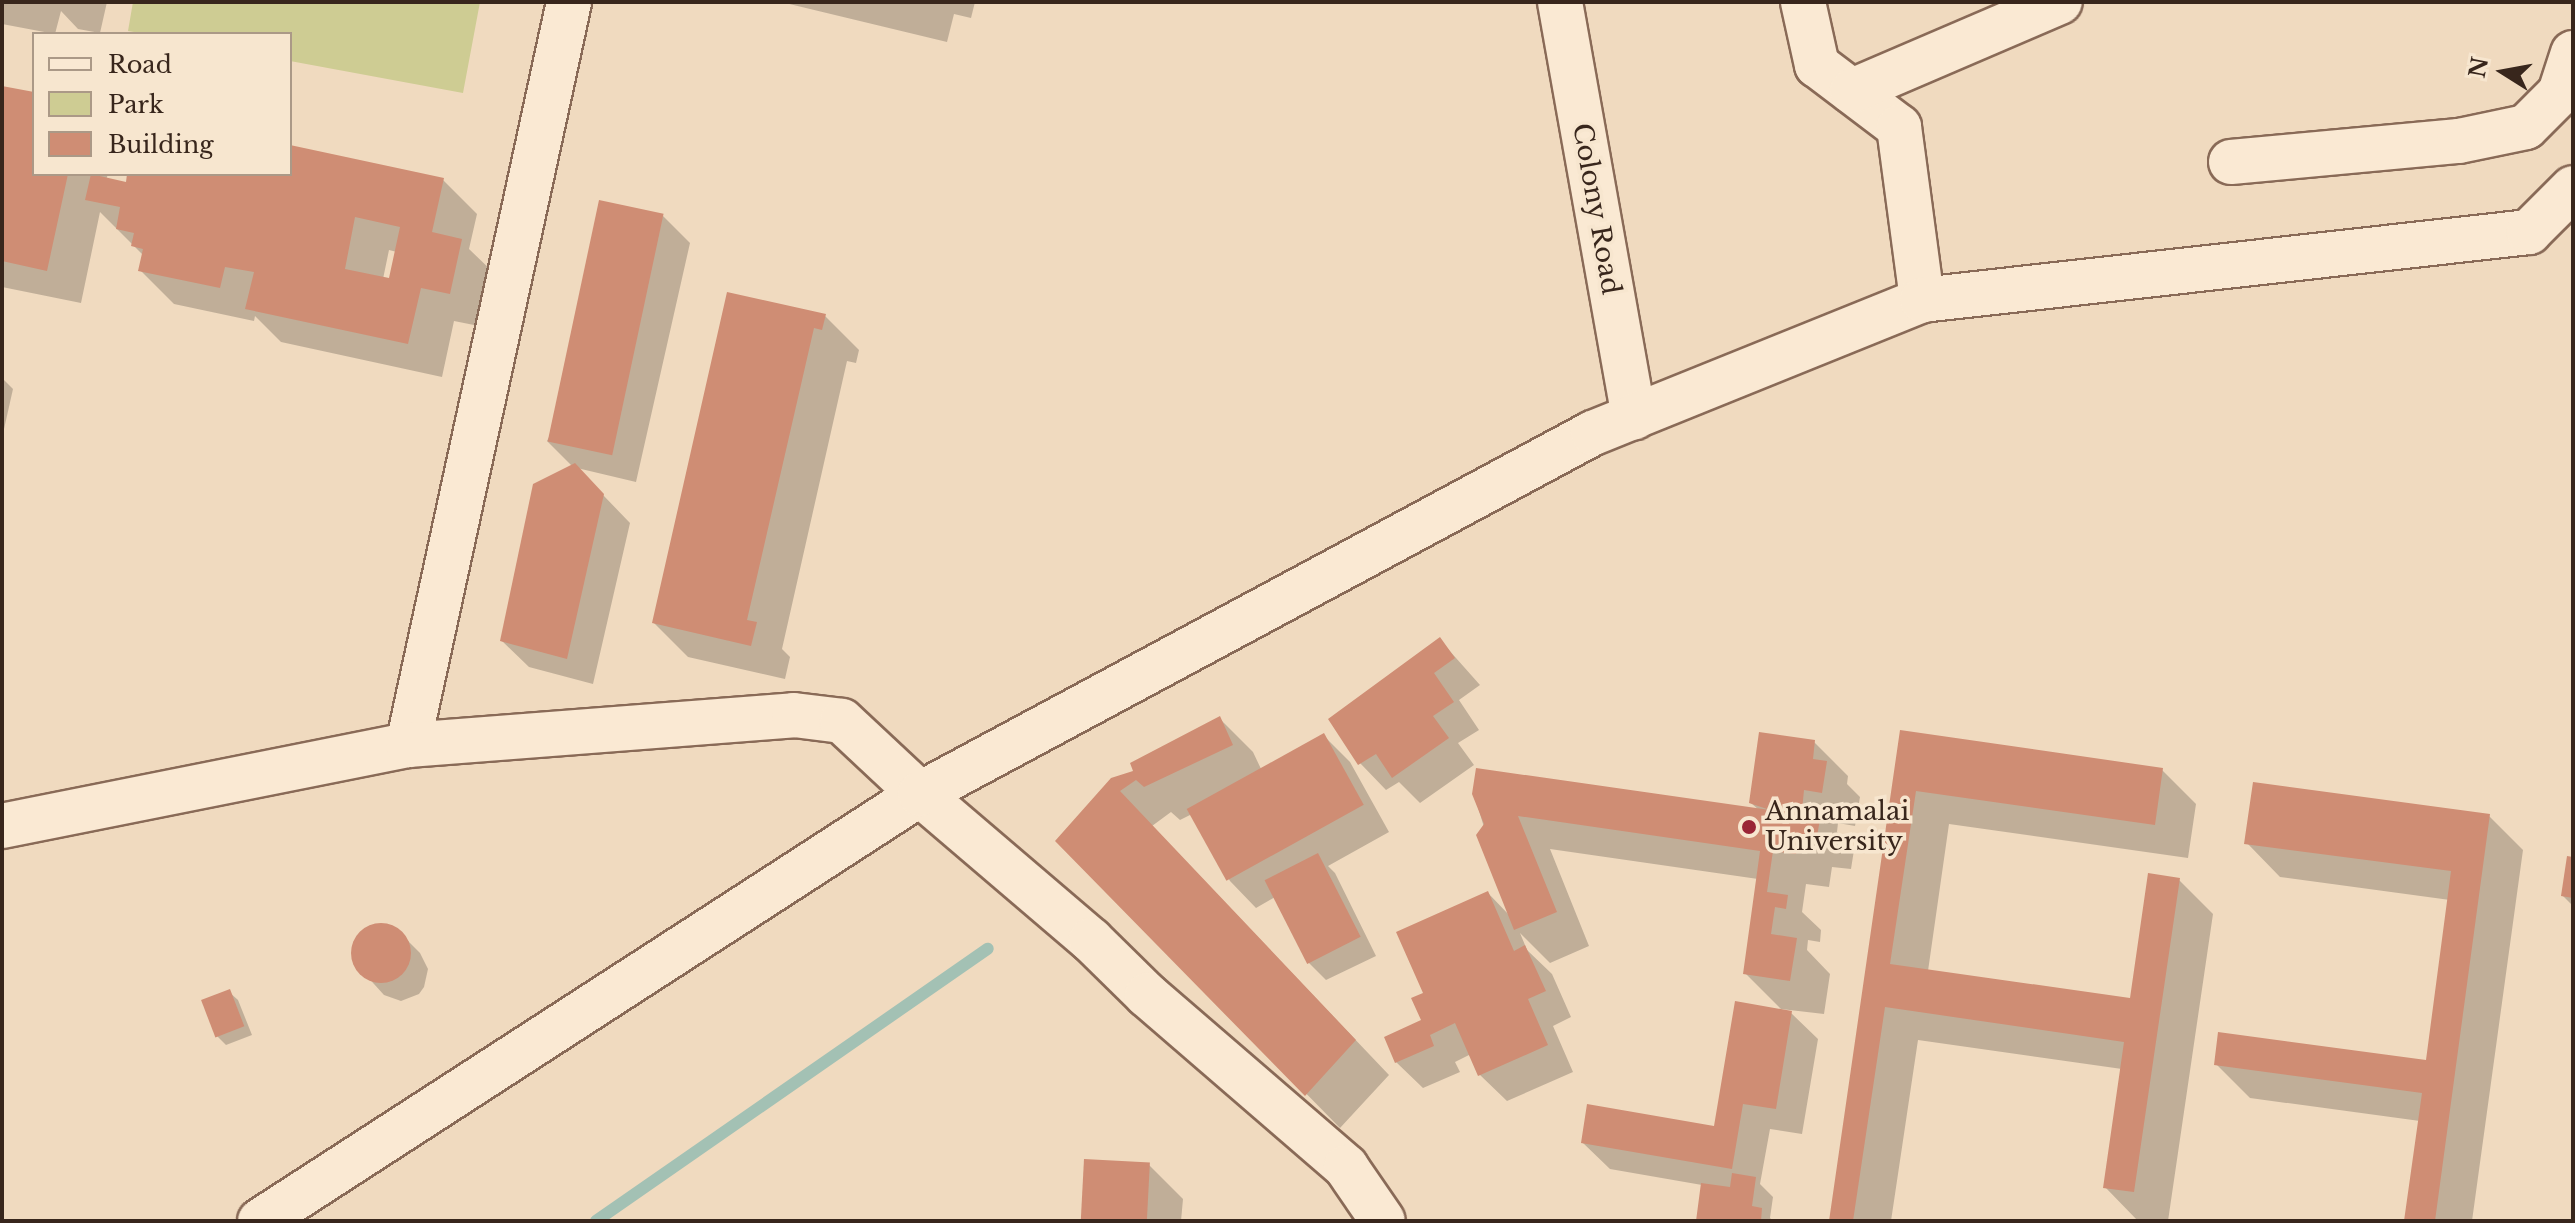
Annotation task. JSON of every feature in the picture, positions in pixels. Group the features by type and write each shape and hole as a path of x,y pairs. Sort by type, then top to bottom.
{"street":[{"path":"408,745 569,2"},
{"name":"Colony Road","path":"1560,2 1634,417"},
{"path":"1803,2 1817,65 1899,127 1922,300"},
{"path":"1852,91 2060,2"},
{"path":"2231,162 2459,141 2526,127 2560,93 2573,53"},
{"path":"260,1221 920,794 1579,440 1922,300 2529,232 2573,188"},
{"path":"2,826 408,745 794,715 842,721 920,794 1091,940 1147,995 1346,1167 1383,1221"}],"green space":[{"path":"133,2 480,2 463,93 292,61 292,32 128,31"}],"building":[{"path":"2,86 32,92 32,176 68,176 47,271 2,261"},
{"path":"292,145 444,178 432,232 462,239 450,294 421,288 408,344 245,309 254,272 225,267 220,288 138,271 143,249 131,246 134,233 116,229 120,207 85,200 91,176 126,182 127,176 292,176","holes":["355,217 400,227 389,278 345,269"]},
{"path":"599,200 664,214 612,455 548,442"},
{"path":"727,292 826,314 822,330 814,328 747,620 757,622 751,646 652,623"},
{"path":"575,463 604,494 567,659 500,641 533,484"},
{"path":"1440,637 1455,658 1434,673 1454,702 1433,716 1449,738 1392,778 1376,754 1358,765 1328,719"},
{"path":"1220,716 1233,745 1144,787 1136,780 1120,791 1356,1040 1305,1096 1055,841 1111,778 1133,771 1130,763"},
{"path":"1900,730 2163,768 2155,825 1916,791 1890,964 2130,998 2148,873 2180,878 2134,1192 2103,1188 2124,1042 1885,1007 1853,1221 1829,1221"},
{"path":"1759,732 1815,740 1813,759 1827,761 1822,793 1804,790 1802,811 1821,814 1817,836 1799,834 1796,854 1773,851 1767,892 1788,895 1786,909 1775,907 1771,934 1797,938 1790,981 1743,974 1760,851 1518,816 1557,912 1514,930 1476,835 1484,824 1472,794 1476,768 1770,810 1749,803"},
{"path":"1324,733 1364,805 1226,881 1187,809"},
{"path":"2253,782 2490,814 2435,1221 2404,1221 2422,1093 2214,1065 2218,1032 2426,1060 2451,871 2244,844"},
{"path":"1318,853 1361,937 1307,964 1265,880"},
{"path":"2567,856 2573,857 2573,898 2561,896"},
{"path":"1488,891 1514,951 1525,945 1546,991 1528,999 1548,1045 1478,1076 1455,1023 1430,1035 1434,1046 1395,1063 1384,1037 1421,1020 1411,998 1423,993 1396,932"},
{"path":"381,923 402,932 411,953 402,974 381,983 360,974 351,953 360,932"},
{"path":"230,989 244,1026 215,1037 201,1000"},
{"path":"1735,1001 1792,1011 1776,1109 1743,1104 1732,1169 1581,1143 1587,1104 1714,1126"},
{"path":"1084,1159 1150,1162 1147,1221 1081,1221"},
{"path":"1732,1173 1756,1177 1752,1206 1762,1208 1761,1221 1696,1221 1701,1183 1730,1187"}],"waterway":[{"path":"596,1221 988,949"}],"place":[{"name":"Annamalai University","path":"1749,827"}]}
